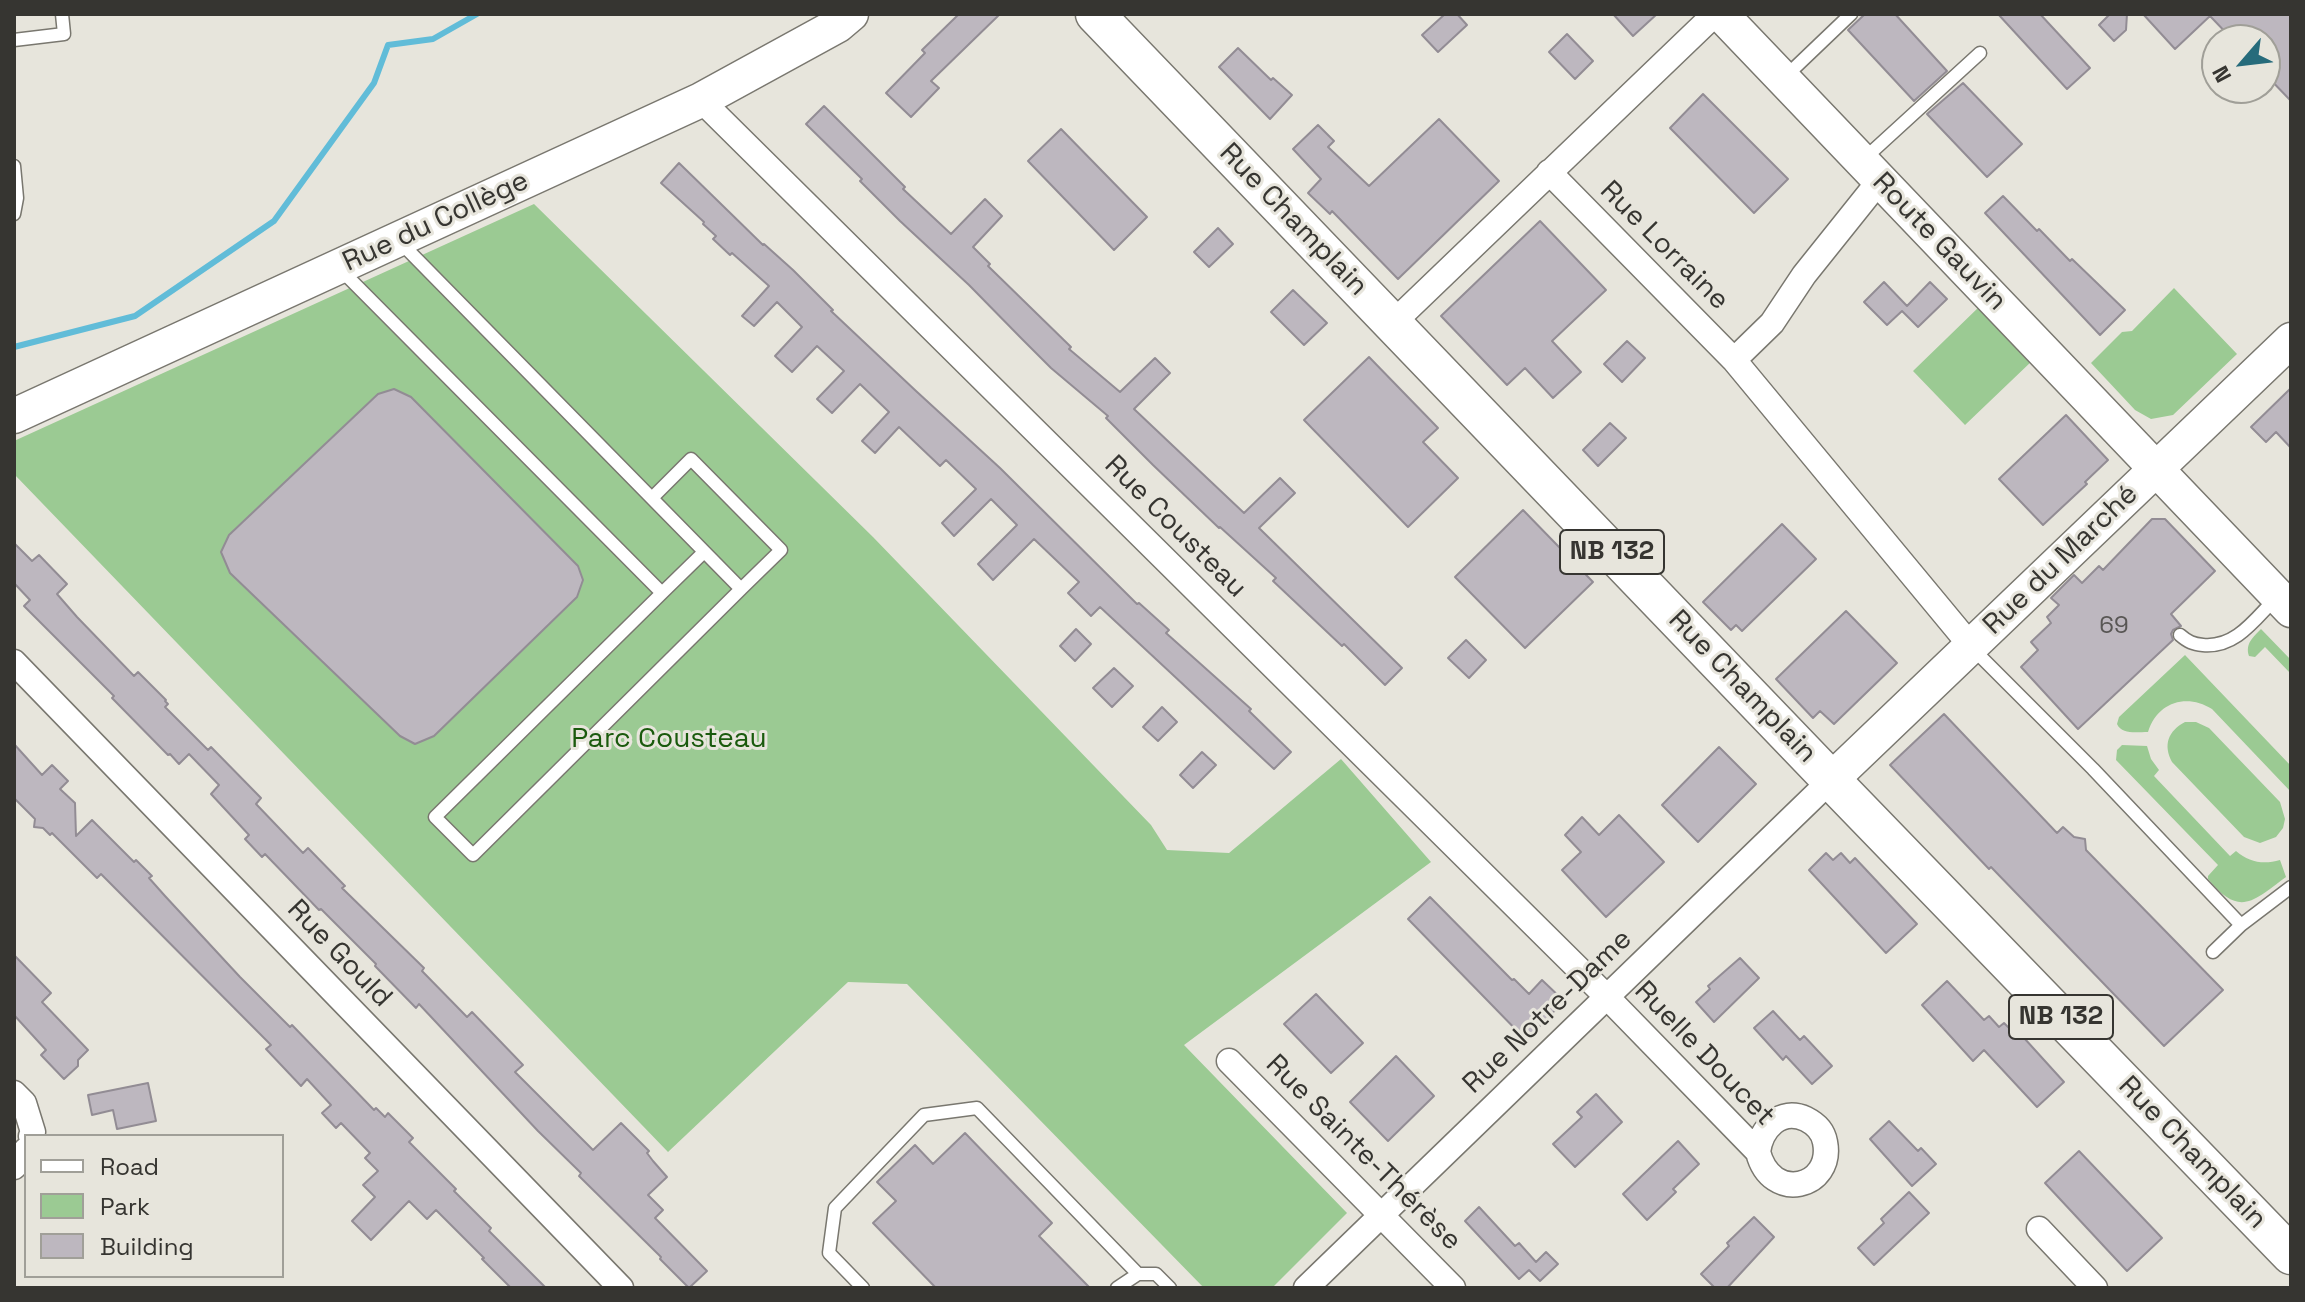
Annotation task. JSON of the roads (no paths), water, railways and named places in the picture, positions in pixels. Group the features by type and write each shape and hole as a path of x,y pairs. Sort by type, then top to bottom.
{"main road":[{"name":"Rue Champlain","path":"1095,14 2291,1255"}],"street":[{"name":"Rue du Collège","path":"15,413 701,100 838,25 851,14"},
{"path":"1392,324 1715,14"},
{"name":"Route Gauvin","path":"1721,14 2285,603"},
{"name":"Rue Cousteau","path":"701,100 1607,997"},
{"path":"1734,360 1772,323 1871,171"},
{"name":"Rue Lorraine","path":"1549,172 1734,360 1971,646"},
{"name":"Rue du Marché","path":"1831,780 2291,340"},
{"name":"Rue Gould","path":"14,662 621,1288"},
{"name":"Rue Notre-Dame","path":"1306,1288 1831,780"},
{"name":"Ruelle Doucet","path":"1607,997 1758,1152"},
{"name":"Rue Sainte-Thérèse","path":"1229,1061 1453,1288"},
{"path":"14,1093 24,1103 32,1134"},
{"path":"2039,1229 2095,1288"}],"lane":[{"path":"14,40 64,34 62,14"},
{"path":"1782,79 1851,14"},
{"path":"1871,171 1980,53"},
{"path":"14,166 17,198 14,214"},
{"path":"397,240 741,589"},
{"path":"338,267 662,593"},
{"path":"652,498 691,459 781,550 473,855 435,817 704,552"},
{"path":"2180,635 2192,643 2225,644 2285,603"},
{"path":"1971,646 2241,925"},
{"path":"2213,952 2241,925 2291,887"},
{"path":"863,1288 829,1253 835,1208 924,1115 977,1108 1138,1274"},
{"path":"1117,1288 1138,1274 1156,1274 1170,1288"}],"waterway":[{"path":"14,347 135,316 274,221 374,83 388,45 433,39 477,14"}],"park label":[{"name":"Parc Cousteau","path":"669,739"}]}
